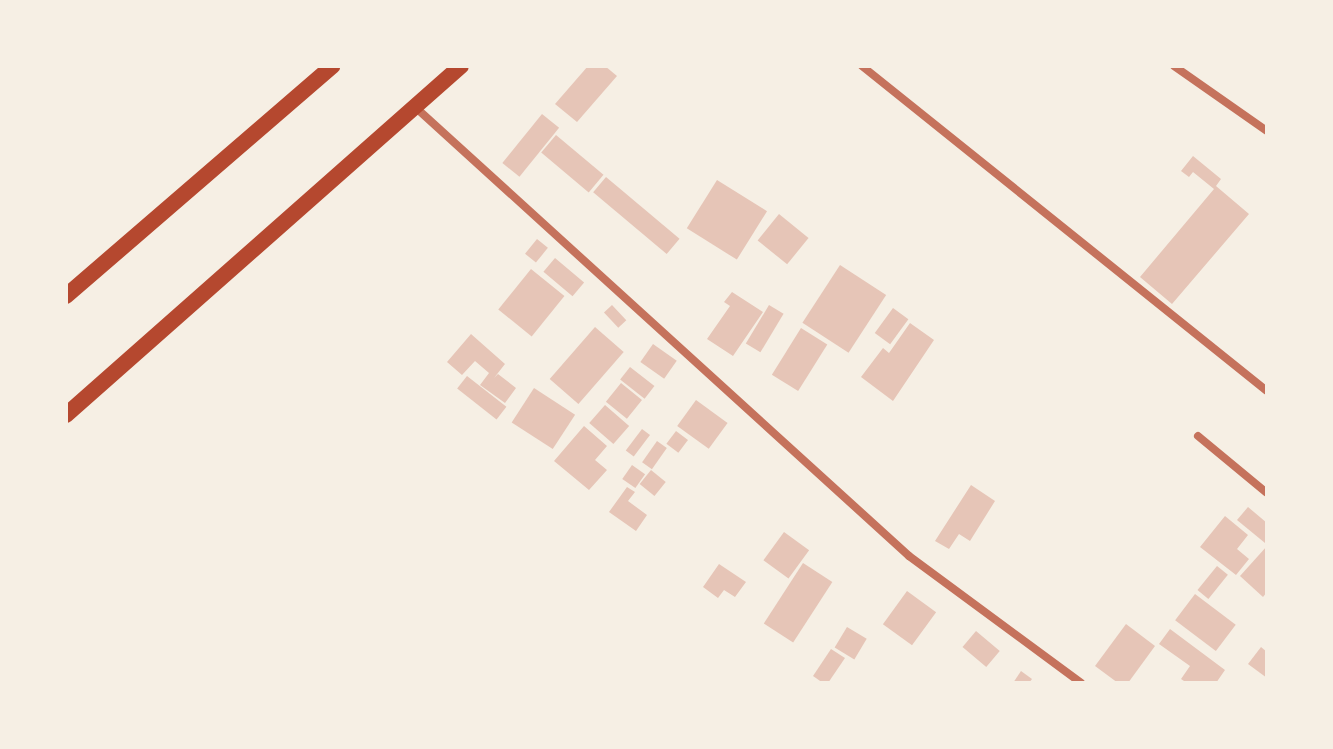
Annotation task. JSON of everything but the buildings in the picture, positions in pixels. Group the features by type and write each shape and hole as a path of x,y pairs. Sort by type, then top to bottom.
{"main road":[{"path":"66,296 332,66"},
{"path":"66,415 413,105 461,66"}],"street":[{"path":"862,66 1267,391"},
{"path":"1174,66 1267,131"},
{"path":"413,105 909,556 1081,683"},
{"path":"1198,436 1267,493"}]}
